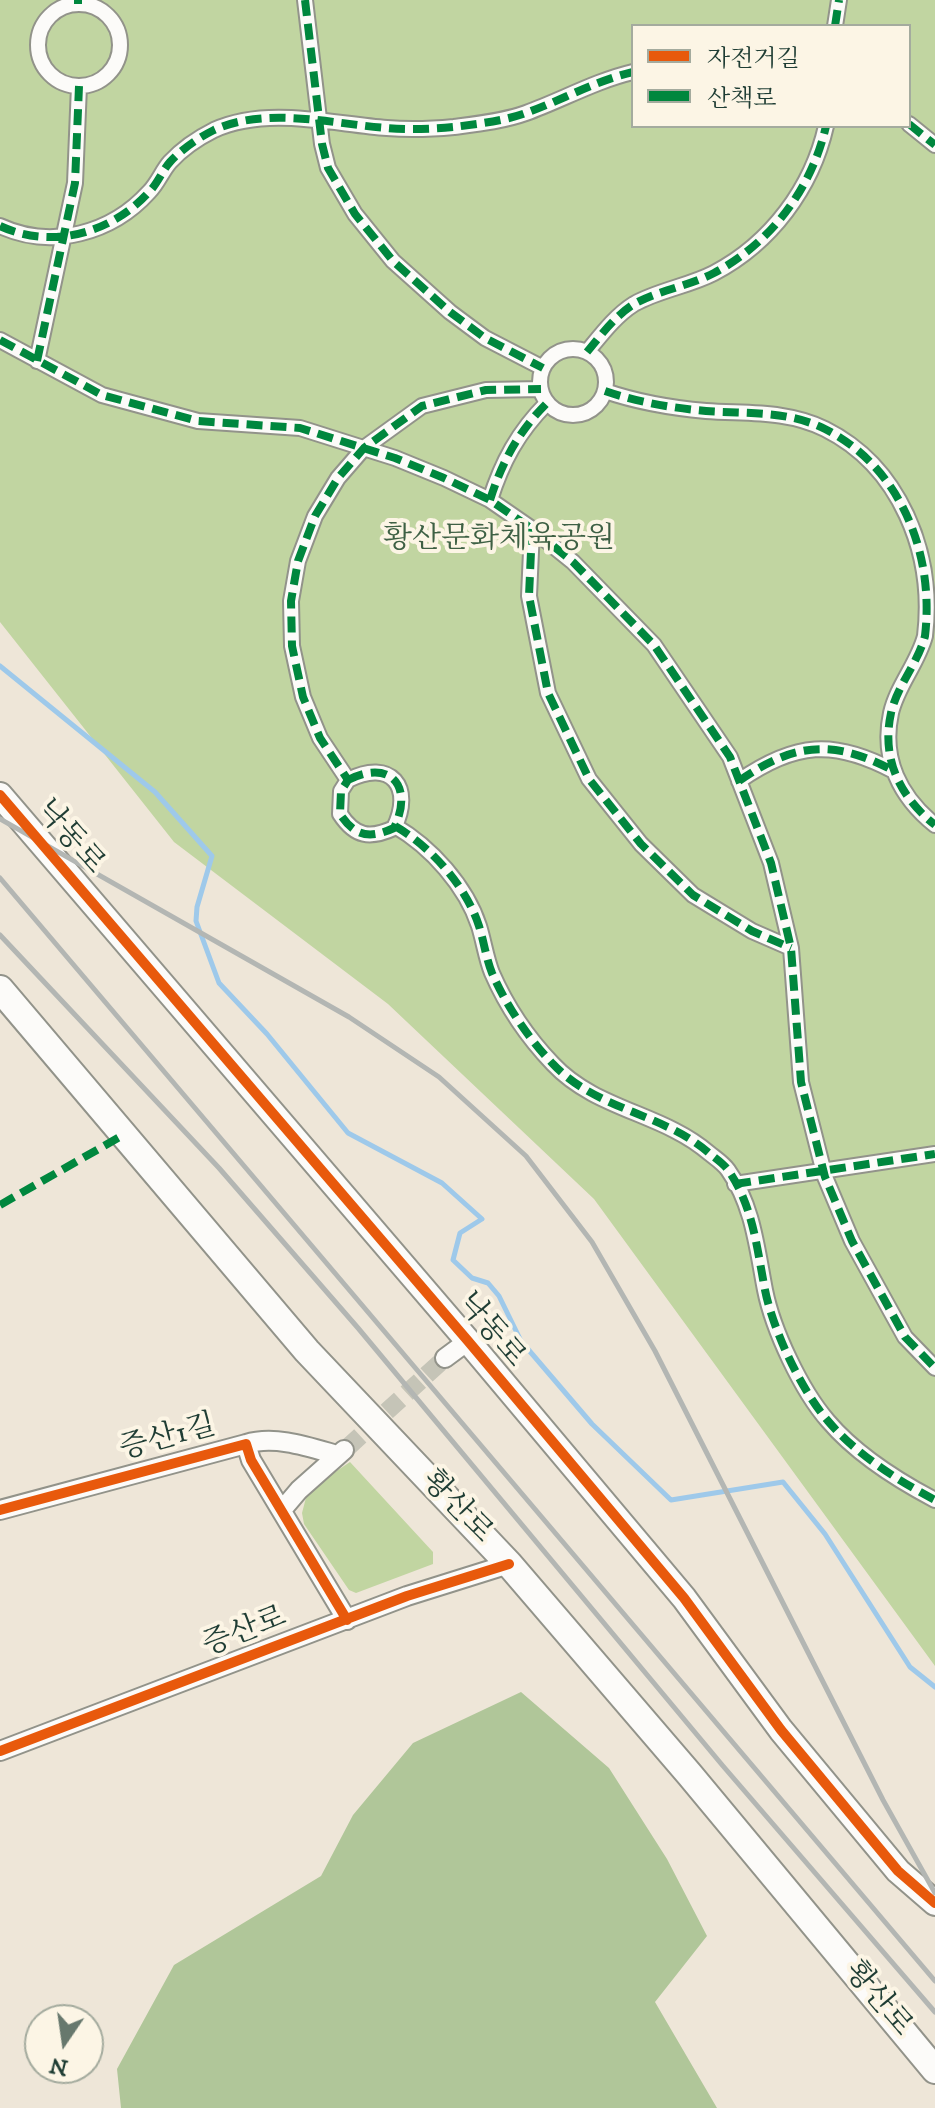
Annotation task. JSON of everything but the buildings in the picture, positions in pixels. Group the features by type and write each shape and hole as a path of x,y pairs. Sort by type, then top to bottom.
{"main road":[{"name":"황산로","path":"0,989 307,1351 509,1564 690,1775 935,2070"}],"street":[{"path":"305,0 319,121 328,168 339,189 370,236 393,261 467,326 543,368"},
{"path":"835,24 839,0"},
{"path":"78,2 97,8 108,16 120,40 115,66 95,83 79,86 55,79 45,69 37,43 47,18 58,9 78,2"},
{"path":"0,226 44,236 106,227 130,211 151,191 169,163 187,146 241,119 319,121 390,129 475,123 522,114 584,87 631,73"},
{"path":"37,361 75,183 79,86"},
{"path":"911,126 935,145"},
{"path":"587,352 611,323 634,304 715,273 762,240 800,191 825,128"},
{"path":"0,340 102,395 198,421 300,428 432,473 490,500 573,562 654,645 730,757 771,863 791,948 801,1082 823,1171 852,1241 905,1337 935,1368"},
{"path":"348,780 320,738 303,697 292,646 291,601 298,561 315,516 338,478 364,448 422,406 486,390 544,396 564,415 575,416 594,408 605,391 606,379 603,368 587,352 565,350 554,354 543,368 544,396 512,445 498,472 490,500"},
{"path":"605,391 672,407 797,417 824,428 852,445 876,465 897,491 926,547 929,605 926,634 891,713 889,743 894,771 902,791 916,810 935,825"},
{"path":"532,529 529,596 548,693 589,779 641,844 693,895 752,931 791,948"},
{"path":"739,781 762,765 785,755 832,748 863,756 894,771"},
{"path":"376,772 392,778 402,790 402,805 394,828 373,836 355,831 345,822 340,814 340,800 341,791 348,780 376,772"},
{"name":"낙동로","path":"0,795 684,1598 781,1730 898,1871 935,1903"},
{"path":"395,826 411,835 433,856 464,894 478,924 497,982 526,1030 554,1065 593,1096 671,1127 700,1145 727,1169 754,1228 765,1292 781,1342 799,1376 828,1421 901,1481 935,1500"},
{"path":"735,1184 935,1154"},
{"path":"445,1358 468,1341"},
{"path":"246,1444 260,1439 342,1452 299,1490 282,1510"},
{"name":"증산1길","path":"0,1510 246,1444 251,1460 347,1620"},
{"name":"증산로","path":"0,1751 407,1596 509,1564"}],"green space":[{"name":"황산문화체육공원","path":"0,0 935,0 935,1666 594,1199 388,1004 174,842 0,622"},
{"path":"350,1462 433,1552 433,1564 356,1593 349,1590 304,1524 302,1513 308,1490"},
{"path":"521,1692 609,1768 667,1859 707,1936 655,2002 717,2108 121,2108 117,2069 174,1965 321,1876 353,1815 413,1743"}],"waterway":[{"path":"0,666 155,792 212,856 196,921 219,983 267,1034 348,1133 442,1183 482,1219 460,1233 453,1260 472,1278 488,1283 499,1296 521,1341 592,1424 671,1500 783,1482 825,1534 910,1667 935,1687"}],"tunnel":[{"path":"347,1448 445,1358"}],"railway":[{"path":"0,819 349,1017 439,1077 526,1156 592,1242 655,1351 883,1800 935,1893"},
{"path":"0,878 935,1981"},
{"path":"0,935 219,1168 358,1328 723,1766 935,2012"}],"marked path":[{"path":"305,0 322,144 328,168 355,214 393,261 450,312 485,338 543,368"},
{"path":"835,24 839,0"},
{"path":"0,226 40,237 60,237 99,227 134,206 185,148 214,130 234,123 300,118 395,129 454,127 518,116 631,73"},
{"path":"37,361 75,183 79,86"},
{"path":"911,126 935,145"},
{"path":"587,352 614,320 634,304 714,273 754,246 771,230 799,192 811,171 825,128"},
{"path":"0,340 102,395 198,421 300,428 395,458 444,478 490,500 532,529 573,562 654,645 730,757 771,863 791,948 801,1082 825,1177 852,1241 905,1337 935,1368"},
{"path":"348,780 376,772 395,780 401,800 394,828 378,834 364,834 351,827 340,814 341,791 348,780 320,738 303,697 292,646 291,601 298,561 315,516 338,478 364,448 422,406 486,390 541,389"},
{"path":"605,391 668,406 766,414 811,423 851,445 873,465 892,489 917,543 927,605 925,636 891,713 889,746 891,761 903,789 935,825"},
{"path":"490,500 512,448 547,403"},
{"path":"532,529 529,596 548,693 589,779 641,844 693,895 752,931 791,948"},
{"path":"739,781 778,758 815,749 852,754 894,771"},
{"path":"395,826 434,856 456,882 473,911 490,967 504,997 526,1032 553,1064 589,1092 671,1129 726,1167 749,1213 774,1323 808,1393 828,1421 864,1455 935,1500"},
{"path":"0,1205 125,1134"},
{"path":"735,1184 935,1154"}],"cycle path":[{"path":"0,795 684,1598 781,1730 898,1871 935,1903"},
{"path":"0,1510 246,1444 251,1460 347,1620"},
{"path":"0,1751 407,1596 509,1564"}]}
